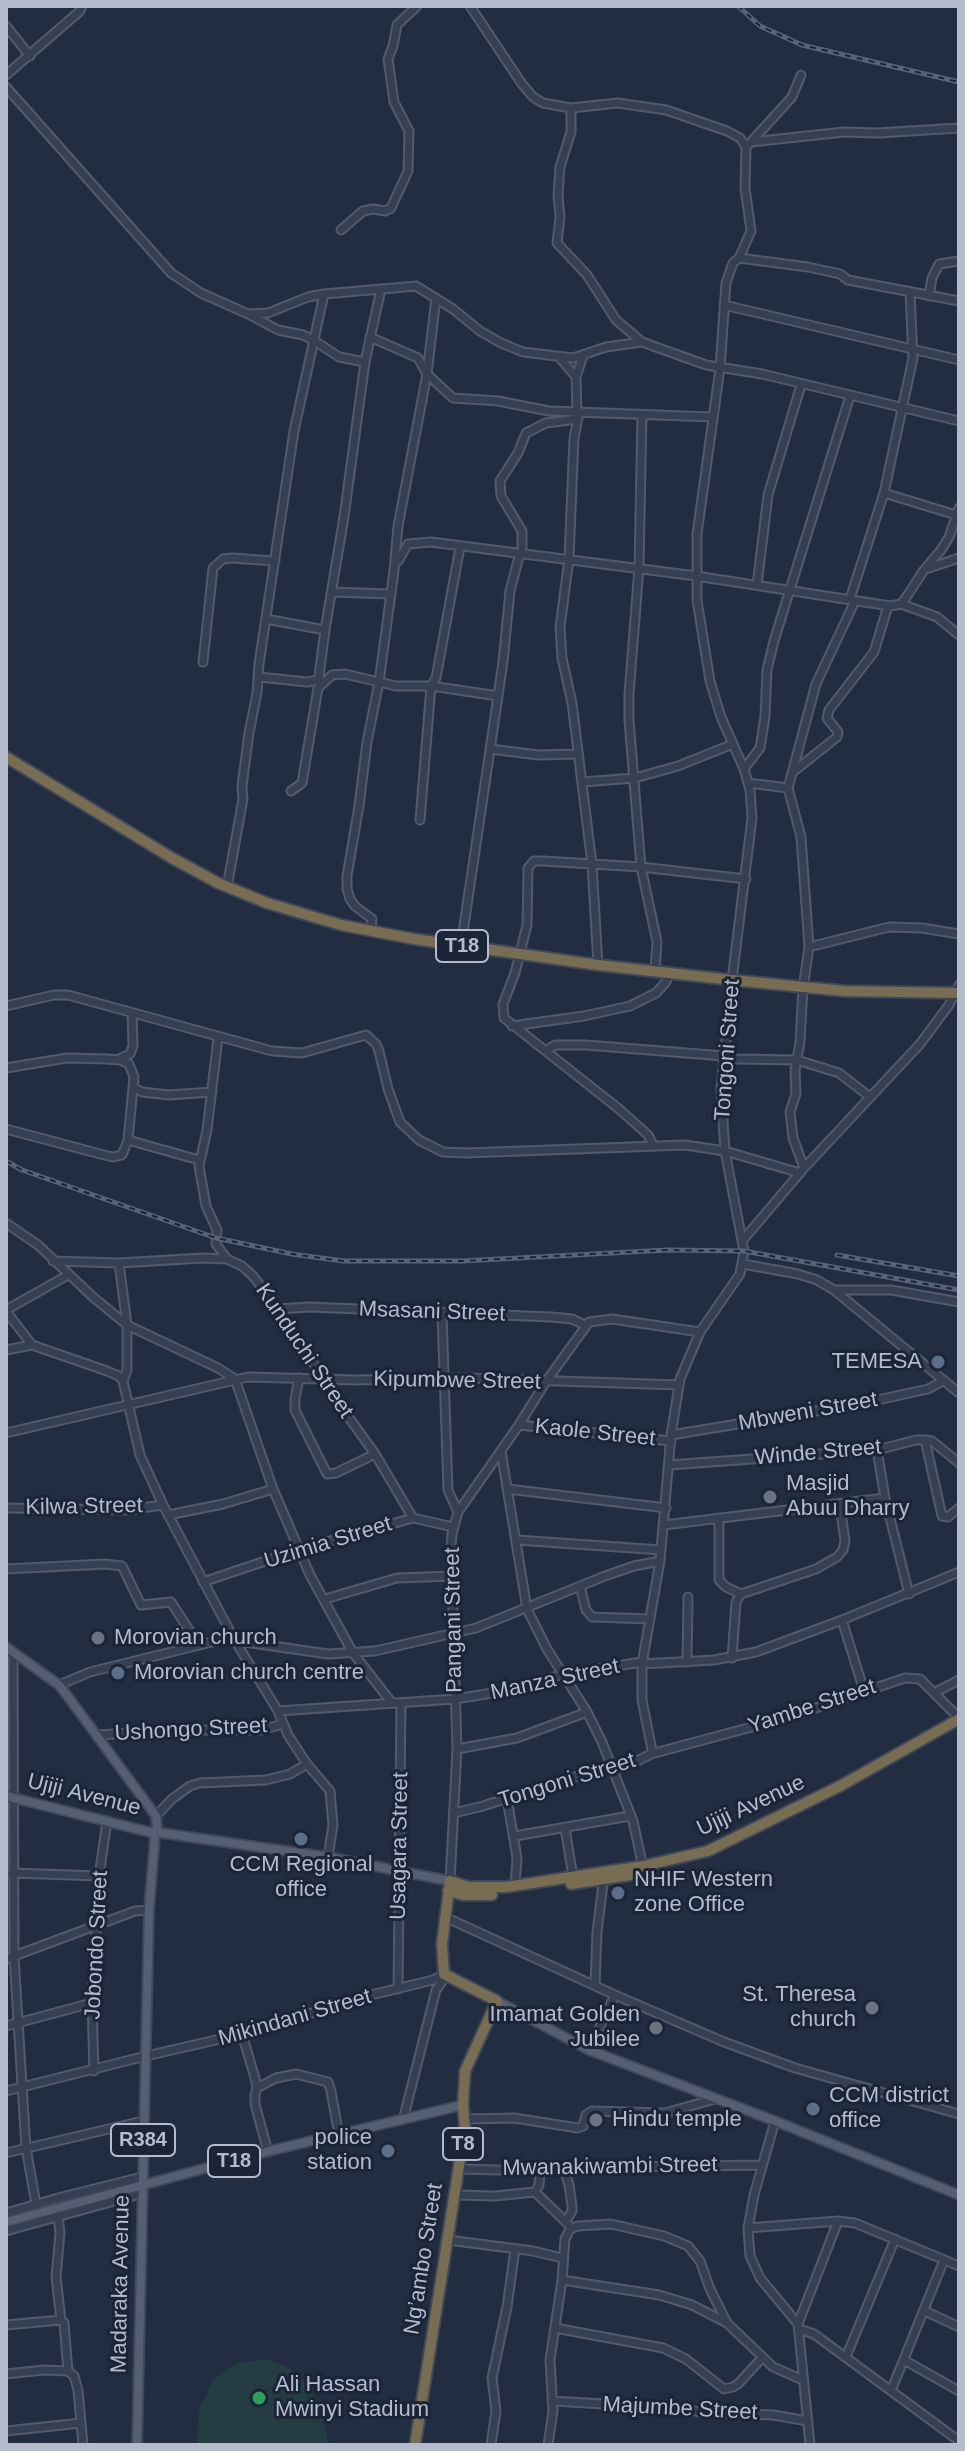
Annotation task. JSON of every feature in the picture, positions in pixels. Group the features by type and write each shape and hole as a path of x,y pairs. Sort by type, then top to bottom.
{"highway":[{"name":"T18","path":"6,757 172,858 227,887 304,915 371,932 598,965 803,988 844,991 958,990"},
{"name":"Ujiji Avenue","path":"449,1886 492,1889 604,1875 643,1869 708,1851 831,1791 959,1718"},
{"path":"446,1903 463,1895 493,1895 604,1875"},
{"path":"463,1895 449,1886 442,1944 445,1975 497,2001"},
{"name":"Ng’ambo Street","path":"415,2445 465,2119 465,2071 497,2001"}],"main road":[{"path":"9,1650 59,1685 156,1816"},
{"name":"Ujiji Avenue","path":"9,1797 157,1832 400,1870 449,1886"},
{"name":"Madaraka Avenue","path":"137,2445 149,1910 156,1816"},
{"path":"497,2001 589,2050 959,2195"},
{"name":"T18","path":"6,2222 57,2212 142,2185 463,2105"}],"street":[{"path":"6,75 82,6"},
{"path":"341,230 363,211 391,208 408,171 409,131 394,102 388,59 397,25 417,6"},
{"path":"470,6 533,97 543,103 571,108 618,103 666,110 735,135 748,144 844,132 959,128"},
{"path":"6,26 30,56"},
{"path":"748,144 792,97 801,75"},
{"path":"6,87 171,273 201,293 278,330 303,335 339,357 365,362"},
{"path":"571,108 571,132 560,167 557,243 587,275 616,320 642,342 706,365 762,374 959,421"},
{"name":"Tongoni Street","path":"454,1813 637,1761 651,1754 642,1700 642,1663 660,1561 679,1385 700,1332 740,1274 743,1264 743,1240 721,1121 724,1056 752,818 744,769 710,681 701,641 696,576 697,534 720,368 729,272 751,231 745,188 748,144"},
{"path":"739,258 808,267 840,274 848,280 959,301"},
{"path":"929,296 932,278 939,264 959,261"},
{"path":"248,314 268,313 324,294 416,286 501,343 523,352 560,358 583,356 606,347 642,342"},
{"path":"291,791 302,783 320,682 365,362 381,289"},
{"path":"802,1170 790,1112 796,1094 809,947 801,837 788,788 816,684 853,600 884,493 914,348 910,293"},
{"path":"227,887 243,799 249,733 294,431 324,294"},
{"path":"371,932 373,921 350,899 347,876 379,682 404,483 427,374 436,298"},
{"path":"724,305 959,360"},
{"path":"370,337 416,356 427,374 453,398 464,397 578,415 712,417"},
{"path":"583,356 576,377 578,415 574,438 569,559 560,627 592,864 598,965"},
{"path":"560,358 576,377"},
{"path":"757,585 768,495 801,385"},
{"path":"744,769 756,755 762,740 767,670 788,592 850,396"},
{"path":"461,946 498,696 510,591 521,553 522,531 501,496 500,481 518,453 526,433 546,423 578,415"},
{"path":"642,415 639,568 629,720 641,867 657,942 655,970"},
{"path":"884,493 958,511 945,543 901,604"},
{"path":"394,571 408,544 431,542 639,568 888,606 901,604 937,617 959,635"},
{"path":"420,820 431,686 436,678 460,547"},
{"path":"924,570 959,558"},
{"path":"203,662 213,568 223,559 275,561"},
{"path":"332,592 389,594"},
{"path":"791,774 837,737 838,732 827,718 829,710 874,652 888,606"},
{"path":"266,619 325,630"},
{"path":"259,677 320,682 339,673 406,687 431,686 498,696"},
{"path":"582,782 635,778 678,766 733,744"},
{"path":"490,749 538,755 578,754"},
{"path":"748,783 788,788"},
{"path":"653,1145 646,1133 619,1109 504,1018 503,1004 515,973 527,925 529,865 534,861 543,861 641,867 746,879"},
{"path":"809,947 889,927 959,934"},
{"path":"512,1026 630,1006 656,993 666,982 669,972"},
{"path":"743,1240 802,1170 920,1044 958,990"},
{"path":"6,1006 61,994 268,1051 301,1053 366,1035 379,1051 400,1122 419,1140 443,1152 685,1145 725,1151 802,1170"},
{"path":"117,1059 132,1051 132,1013"},
{"path":"218,1038 205,1140 199,1160 204,1201 217,1232 216,1244 227,1259"},
{"path":"546,1051 555,1045 586,1045 737,1059 797,1060 839,1073 870,1097"},
{"path":"6,1068 67,1058 117,1059 132,1067 133,1087 128,1140 123,1154 113,1157 6,1129"},
{"path":"133,1087 142,1092 169,1095 212,1092"},
{"path":"128,1140 199,1160"},
{"path":"6,1223 24,1234 127,1325 235,1379 298,1550 353,1653 397,1703"},
{"path":"53,1261 119,1263 227,1259"},
{"name":"Kunduchi Street","path":"227,1259 248,1271 278,1309 375,1454 413,1518"},
{"path":"119,1263 127,1325 127,1370 123,1381"},
{"path":"743,1264 798,1274 834,1290 959,1393"},
{"path":"32,1345 6,1310 68,1275"},
{"path":"834,1290 891,1290 959,1302"},
{"path":"285,1320 288,1313 296,1308"},
{"name":"Msasani Street","path":"278,1309 551,1317 572,1319 585,1325"},
{"path":"442,1314 448,1490 458,1512"},
{"path":"585,1325 596,1320 612,1319 700,1332"},
{"name":"Pangani Street","path":"449,1886 457,1749 453,1527 458,1512 585,1325"},
{"path":"6,1350 32,1345 107,1371 123,1381 140,1455 168,1515 283,1724 307,1764 326,1785 332,1800 333,1825 328,1857"},
{"name":"Kipumbwe Street","path":"6,1433 235,1379 264,1376 679,1385"},
{"path":"299,1378 295,1410 327,1474 336,1473 375,1454"},
{"name":"Mbweni Street","path":"671,1438 859,1404 928,1389 943,1381"},
{"name":"Kaole Street","path":"519,1425 671,1438"},
{"path":"959,1463 932,1441 925,1440 942,1516 948,1517 959,1508"},
{"name":"Winde Street","path":"669,1465 877,1450 925,1440"},
{"path":"877,1450 885,1498 909,1594"},
{"path":"501,1451 527,1609 547,1649 587,1712 612,1768 630,1816 643,1869"},
{"path":"168,1515 235,1501 273,1489"},
{"path":"508,1489 666,1508"},
{"path":"664,1525 885,1498"},
{"name":"Kilwa Street","path":"6,1508 127,1510 163,1505"},
{"path":"732,1658 736,1602 741,1594 816,1569 837,1557 845,1541 840,1505"},
{"name":"Uzimia Street","path":"203,1582 298,1550 413,1518 453,1527"},
{"path":"719,1518 719,1580 741,1594"},
{"path":"517,1540 661,1550"},
{"path":"59,1685 90,1672 198,1644 234,1639 328,1654 375,1651 476,1628 634,1566 660,1561"},
{"path":"6,1569 105,1564 122,1566 141,1605 171,1602 198,1644"},
{"name":"Manza Street","path":"278,1711 455,1699 505,1691 564,1674 642,1663 732,1658 842,1620 959,1572"},
{"path":"325,1599 397,1578 453,1576"},
{"path":"580,1586 586,1610 592,1617 650,1619"},
{"path":"687,1662 688,1597"},
{"path":"842,1620 864,1691"},
{"path":"9,1650 10,1958 26,2148 36,2204"},
{"name":"Yambe Street","path":"651,1754 775,1721 913,1677 920,1679 959,1718"},
{"path":"934,1693 959,1680"},
{"name":"Usagara Street","path":"397,1703 400,1870 398,1989"},
{"path":"457,1749 517,1738 587,1712"},
{"name":"Ushongo Street","path":"98,1735 176,1730 261,1730 283,1724"},
{"path":"156,1816 190,1786 266,1780 290,1774 307,1764"},
{"path":"507,1799 515,1836 515,1886"},
{"path":"515,1836 630,1816"},
{"name":"Jobondo Street","path":"94,2071 92,2003 99,1876 107,1821"},
{"path":"565,1828 573,1877"},
{"path":"10,1875 99,1876"},
{"path":"595,1985 604,1875"},
{"path":"10,1958 97,1924 135,1911 149,1910"},
{"path":"445,1917 724,2042 795,2068 959,2114"},
{"path":"403,2120 436,1990 445,1975"},
{"name":"Mikindani Street","path":"6,2091 242,2034 445,1975"},
{"path":"589,2050 615,1995"},
{"path":"6,2026 92,2003"},
{"path":"242,2034 257,2088 255,2104 268,2152"},
{"path":"257,2088 290,2075 328,2082 339,2136"},
{"path":"465,2119 514,2118 578,2128 583,2126 586,2115 592,2111 665,2113 715,2099"},
{"path":"6,2153 143,2121"},
{"path":"775,2121 748,2228 750,2256 760,2278 799,2327 814,2334 956,2439 959,2428"},
{"name":"Mwanakiwambi Street","path":"458,2169 540,2171 762,2165"},
{"path":"548,2445 553,2411 549,2370 562,2280 562,2258 572,2211 564,2169"},
{"path":"535,2192 540,2171"},
{"path":"6,2213 36,2204 142,2185"},
{"path":"454,2195 495,2196 535,2192"},
{"path":"535,2192 568,2225 611,2224 664,2236 688,2246 700,2261 727,2323 762,2358 780,2371 803,2380"},
{"path":"6,2231 57,2212 60,2233 56,2277 68,2371 77,2381 83,2445"},
{"path":"748,2228 838,2221 855,2223 959,2266"},
{"path":"810,2445 799,2327 838,2221"},
{"path":"846,2357 895,2239"},
{"path":"448,2240 562,2258"},
{"path":"491,2445 496,2411 492,2378 515,2249"},
{"path":"891,2391 944,2260"},
{"path":"562,2280 676,2298 727,2323"},
{"path":"925,2311 959,2327"},
{"path":"6,2325 61,2320"},
{"path":"555,2328 663,2348 686,2359 724,2389 738,2384 762,2358"},
{"path":"904,2360 959,2391"},
{"path":"6,2374 68,2371"},
{"name":"Majumbe Street","path":"552,2401 642,2409 669,2405 699,2412 773,2415 808,2421"},
{"path":"6,2431 81,2423"}],"green space":[{"name":"Ali Hassan Mwinyi Stadium","path":"265,2359 290,2368 306,2382 320,2405 329,2445 198,2445 200,2407 213,2380 237,2363"}],"railway":[{"path":"738,6 760,26 802,45 959,82"},
{"path":"6,1161 22,1170 216,1238 343,1261 462,1261 668,1250 744,1251 959,1290"},
{"path":"837,1255 959,1276"}],"place":[{"name":"TEMESA","path":"938,1362"},
{"name":"Masjid Abuu Dharry","path":"770,1497"},
{"name":"Morovian church","path":"98,1638"},
{"name":"Morovian church centre","path":"118,1673"},
{"name":"CCM Regional office","path":"301,1839"},
{"name":"NHIF Western zone Office","path":"618,1893"},
{"name":"St. Theresa church","path":"872,2008"},
{"name":"Imamat Golden Jubilee","path":"656,2028"},
{"name":"CCM district office","path":"813,2109"},
{"name":"Hindu temple","path":"596,2120"},
{"name":"police station","path":"388,2151"},
{"name":"Ali Hassan Mwinyi Stadium","path":"259,2398"}]}
